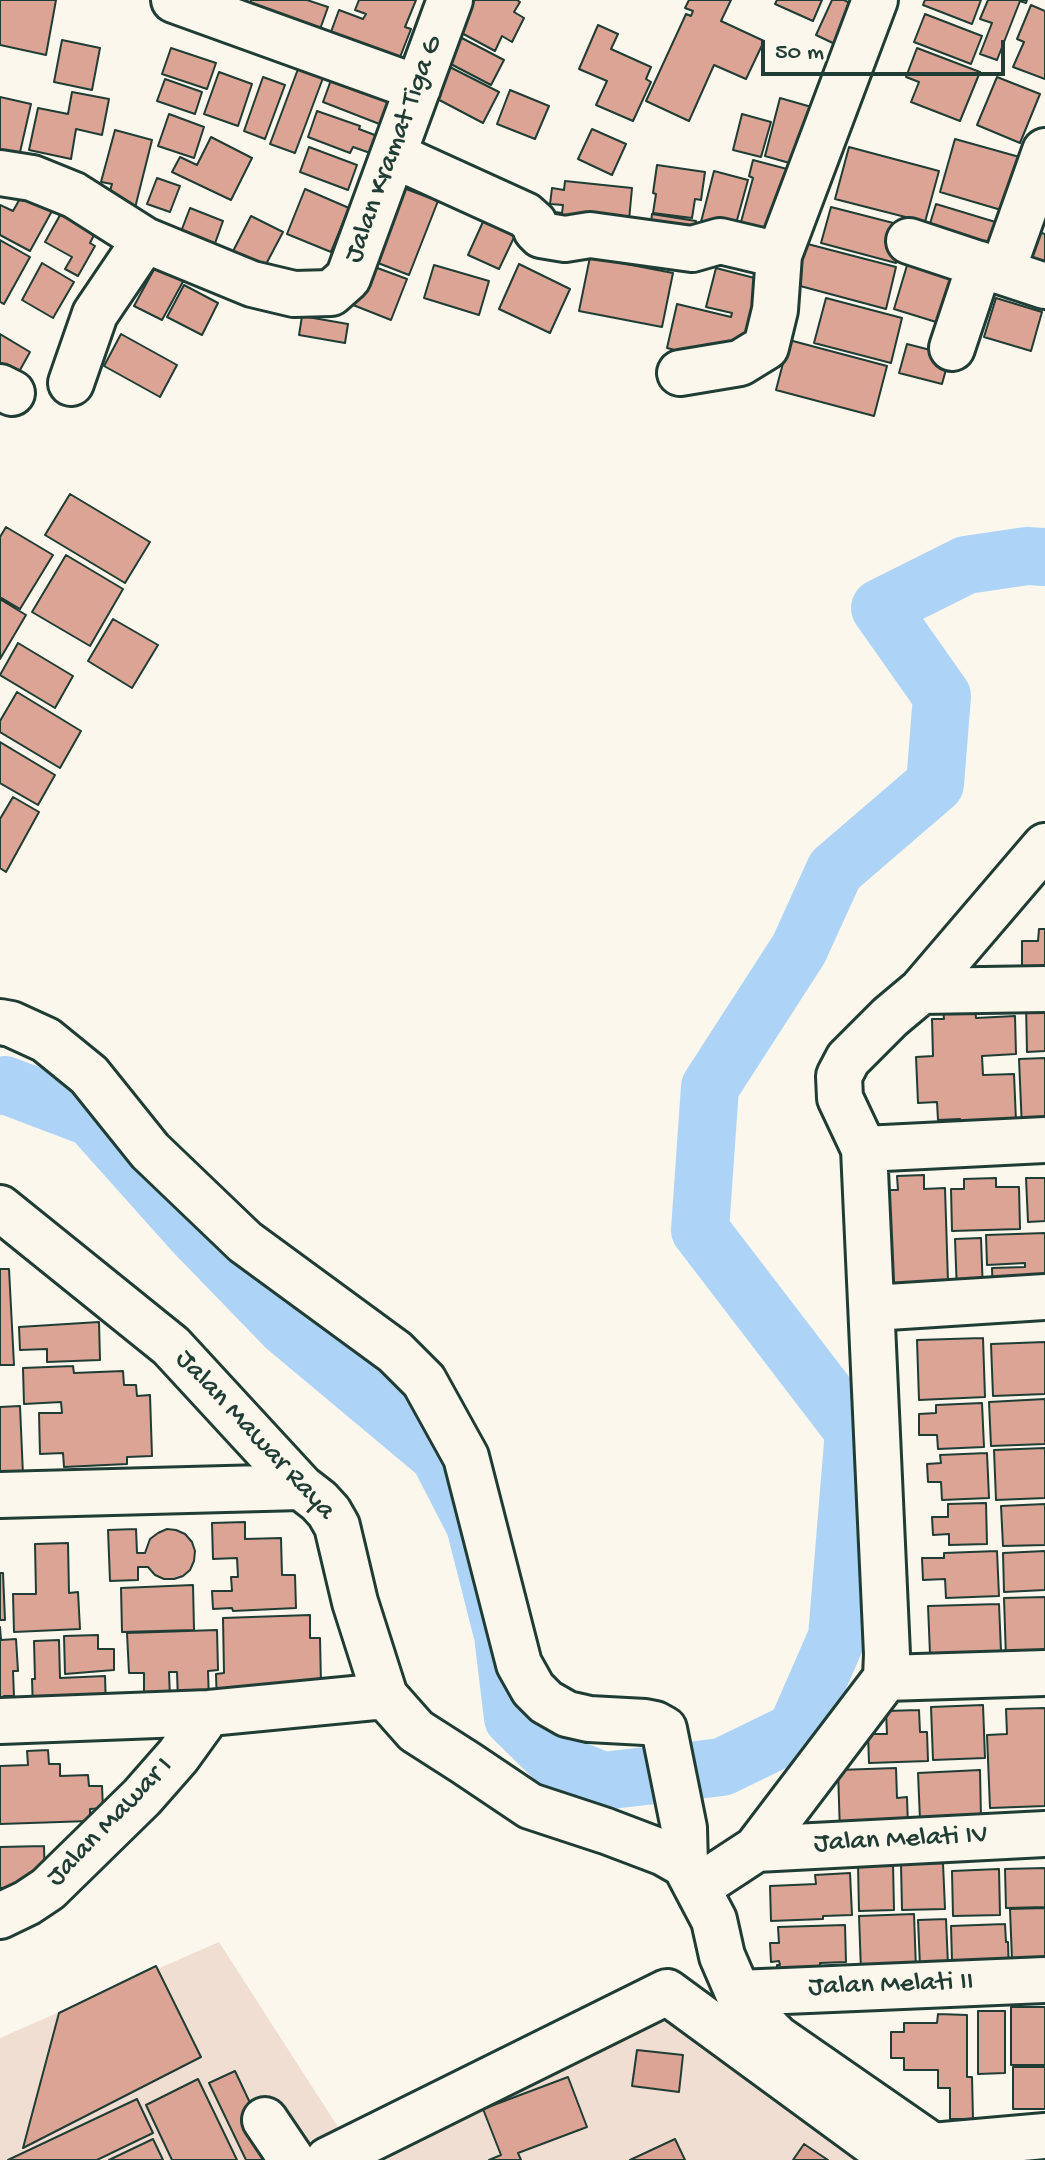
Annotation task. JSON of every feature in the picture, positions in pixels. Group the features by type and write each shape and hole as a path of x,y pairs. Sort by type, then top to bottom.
{"street":[{"path":"174,0 418,88"},
{"name":"Jalan Kramat Tiga G","path":"145,240 275,291 331,293 342,286 348,278 450,0"},
{"path":"680,373 740,363 766,347 775,310 779,255 875,0"},
{"path":"952,348 1045,151"},
{"path":"393,155 525,215 541,235 565,239 590,235 692,249 720,241 779,255"},
{"path":"0,173 32,178 74,195 145,240 95,314 71,383"},
{"path":"909,241 1045,286"},
{"path":"689,1860 756,1849 886,1678 864,1149 840,1098 839,1076 848,1059 921,991 1045,846"},
{"path":"921,991 1045,989"},
{"path":"0,1022 46,1040 89,1075 150,1151 245,1242 395,1352 424,1381 466,1457 519,1664 533,1689 546,1702 567,1714 589,1719 645,1722 664,1729 689,1860 714,1920 722,1956 738,1993 777,2038 927,2155"},
{"path":"864,1149 1045,1140"},
{"name":"Jalan Mawar Raya","path":"0,1208 171,1346 301,1487 329,1512 337,1526 355,1602 385,1696 416,1731 530,1806 689,1860"},
{"path":"872,1308 1045,1297"},
{"path":"0,1495 301,1487"},
{"path":"886,1678 1045,1673"},
{"name":"Jalan Mawar I","path":"0,1721 209,1713 385,1696"},
{"name":"Jalan Mawar I","path":"0,1916 48,1889 142,1797 178,1756 209,1713"},
{"name":"Jalan Melati IV","path":"756,1849 1045,1834"},
{"name":"Jalan Melati II","path":"738,1993 1045,1980"},
{"path":"328,2160 667,1992 927,2155 1045,2136"},
{"path":"265,2120 292,2160"}],"shaded area":[{"path":"219,1942 347,2141 702,1995 933,2160 0,2160 0,2038"}],"building":[{"path":"0,0 56,0 46,55 0,45"},
{"path":"251,0 307,0 328,7 314,46 245,18"},
{"path":"359,0 416,0 405,27 411,29 395,70 328,40 339,10 363,19 366,14 355,10"},
{"path":"471,0 520,2 514,12 524,18 512,42 502,36 495,51 456,30"},
{"path":"689,0 731,0 721,21 764,41 746,79 714,65 689,121 646,101 686,14 691,16 693,11 685,8"},
{"path":"777,0 822,0 813,21 775,4"},
{"path":"832,0 844,0 854,5 837,45 816,35"},
{"path":"925,0 981,0 972,24 923,5"},
{"path":"988,0 1027,0 1026,3 1020,1 997,60 980,54 992,23 980,19"},
{"path":"1031,5 1045,11 1045,79 1013,67 1024,42 1017,39"},
{"path":"925,14 982,36 971,64 914,42"},
{"path":"598,25 618,34 611,49 651,67 646,79 651,82 633,121 596,105 607,81 579,69"},
{"path":"458,36 504,60 491,85 445,61"},
{"path":"62,40 100,48 92,90 54,82"},
{"path":"171,48 216,63 207,89 162,74"},
{"path":"917,48 980,72 960,121 911,102 919,82 906,77"},
{"path":"442,63 499,92 483,123 426,93"},
{"path":"298,69 323,78 295,153 270,144"},
{"path":"219,72 252,84 238,126 204,114"},
{"path":"263,77 285,85 265,139 244,131"},
{"path":"997,77 1040,94 1020,143 977,125"},
{"path":"165,79 202,92 195,114 157,101"},
{"path":"331,80 390,102 382,125 323,102"},
{"path":"510,90 549,106 535,139 497,124"},
{"path":"72,92 109,99 102,135 76,129 71,159 29,150 38,108 68,114"},
{"path":"0,97 31,104 18,161 0,157"},
{"path":"780,98 822,110 807,168 765,156"},
{"path":"317,111 360,126 359,129 380,137 373,154 353,147 350,153 308,137"},
{"path":"169,114 204,127 194,158 158,146"},
{"path":"742,114 771,122 761,157 733,150"},
{"path":"592,129 626,144 612,175 578,159"},
{"path":"115,130 152,140 135,208 107,201 112,184 101,182"},
{"path":"211,137 252,158 231,200 172,172 180,157 197,165"},
{"path":"955,139 1023,158 1008,212 940,192"},
{"path":"309,147 357,165 348,190 300,172"},
{"path":"849,147 939,171 925,222 835,199"},
{"path":"753,160 787,169 783,184 781,233 741,222 753,178 749,176"},
{"path":"657,165 705,172 701,200 695,199 692,218 653,213"},
{"path":"714,171 748,180 734,231 701,222"},
{"path":"157,178 180,186 170,212 147,204"},
{"path":"565,181 632,188 628,231 546,228 548,211 562,213 563,205 550,204 552,188 564,190"},
{"path":"393,184 438,201 409,275 365,258"},
{"path":"305,189 349,208 331,252 287,234"},
{"path":"22,195 52,211 30,251 0,235 0,205 13,211"},
{"path":"936,204 1002,224 994,250 928,230"},
{"path":"831,207 905,226 896,263 821,243"},
{"path":"64,208 98,227 90,243 95,246 78,276 65,269 72,257 45,242"},
{"path":"190,208 223,221 208,263 174,250"},
{"path":"487,213 519,227 499,269 468,255"},
{"path":"652,214 696,221 693,246 649,239"},
{"path":"251,216 283,232 264,268 227,263"},
{"path":"1033,230 1045,234 1045,272 1023,266"},
{"path":"0,240 30,257 4,304 0,302"},
{"path":"800,242 896,267 886,309 789,283"},
{"path":"590,257 673,273 662,327 579,311"},
{"path":"158,262 185,278 162,320 134,306"},
{"path":"908,262 963,279 949,326 894,309"},
{"path":"42,263 74,282 53,318 22,300"},
{"path":"364,263 407,279 391,320 348,303"},
{"path":"519,264 570,289 550,333 499,309"},
{"path":"434,265 489,281 479,315 424,298"},
{"path":"716,268 770,282 756,347 727,363 667,348 677,304 731,317 732,313 706,307"},
{"path":"184,285 218,303 202,335 167,317"},
{"path":"826,298 902,318 891,363 814,343"},
{"path":"996,298 1042,312 1031,351 984,337"},
{"path":"302,316 348,324 345,343 299,335"},
{"path":"0,334 30,352 15,379 0,370"},
{"path":"121,334 177,365 160,397 104,366"},
{"path":"789,340 887,366 874,416 776,390"},
{"path":"907,344 950,355 942,384 899,373"},
{"path":"70,494 150,542 125,583 45,535"},
{"path":"6,527 53,555 20,609 0,597 0,537"},
{"path":"66,555 123,589 90,646 32,612"},
{"path":"0,599 26,615 0,659"},
{"path":"113,619 158,645 132,688 88,661"},
{"path":"18,643 73,676 55,708 0,675"},
{"path":"17,692 81,731 60,768 0,732 0,721"},
{"path":"0,742 55,775 38,805 0,783"},
{"path":"13,797 39,812 6,872 0,868 0,819"},
{"path":"1039,929 1045,929 1045,973 1022,968 1022,941 1038,941"},
{"path":"1045,1004 1045,1051 1027,1052 1026,1005"},
{"path":"975,1009 976,1018 1015,1016 1016,1054 982,1056 983,1075 1014,1074 1016,1121 960,1123 960,1119 938,1120 937,1102 918,1103 916,1057 933,1056 932,1019 944,1019 943,1010"},
{"path":"1045,1058 1045,1128 1022,1129 1019,1059"},
{"path":"924,1175 924,1189 945,1188 948,1282 890,1285 887,1190 898,1190 897,1176"},
{"path":"996,1178 996,1187 1019,1187 1020,1229 952,1231 951,1189 964,1189 964,1179"},
{"path":"1026,1178 1045,1178 1045,1221 1028,1222"},
{"path":"1045,1233 1045,1285 993,1295 992,1268 1025,1267 1025,1263 987,1265 986,1235"},
{"path":"981,1238 983,1292 957,1293 955,1239"},
{"path":"0,1269 9,1269 14,1365 0,1365"},
{"path":"99,1322 100,1360 47,1362 47,1349 20,1350 19,1327"},
{"path":"983,1338 985,1397 919,1400 917,1340"},
{"path":"1045,1342 1045,1394 993,1396 991,1344"},
{"path":"73,1366 74,1373 123,1371 124,1385 136,1385 137,1396 150,1395 152,1456 127,1457 127,1464 64,1467 63,1453 40,1454 39,1413 62,1413 61,1402 24,1404 23,1368"},
{"path":"1045,1399 1045,1444 991,1446 989,1402"},
{"path":"982,1403 984,1447 938,1449 937,1435 919,1435 919,1414 936,1413 936,1405"},
{"path":"20,1406 23,1475 0,1476 0,1407"},
{"path":"1045,1448 1045,1498 996,1500 994,1450"},
{"path":"987,1453 989,1498 942,1500 941,1482 928,1482 927,1464 941,1463 940,1455"},
{"path":"986,1503 987,1544 949,1545 949,1534 933,1535 932,1517 948,1517 948,1504"},
{"path":"1045,1504 1045,1545 1003,1546 1001,1506"},
{"path":"245,1522 245,1539 281,1538 282,1575 295,1575 296,1608 213,1609 212,1591 232,1591 231,1577 238,1577 237,1558 213,1559 212,1523"},
{"path":"136,1529 137,1553 145,1553 150,1539 167,1529 185,1534 195,1551 190,1570 183,1576 164,1579 148,1567 138,1567 138,1580 110,1581 108,1530"},
{"path":"68,1543 69,1593 78,1592 80,1629 14,1632 13,1594 36,1594 35,1544"},
{"path":"997,1551 999,1596 946,1598 945,1579 923,1580 922,1558 944,1558 944,1553"},
{"path":"1045,1551 1045,1590 1004,1592 1003,1553"},
{"path":"0,1573 3,1573 5,1620 0,1620"},
{"path":"193,1585 194,1630 122,1632 121,1588"},
{"path":"1045,1597 1045,1666 1006,1658 1004,1598"},
{"path":"999,1604 1001,1651 995,1651 995,1672 948,1673 947,1653 930,1654 928,1606"},
{"path":"310,1615 310,1638 320,1638 321,1684 217,1706 216,1674 224,1673 223,1618"},
{"path":"0,1627 1,1640 16,1639 18,1671 13,1671 14,1696 4,1696 4,1706 0,1706"},
{"path":"217,1630 218,1670 208,1671 209,1700 178,1701 177,1672 169,1672 170,1698 144,1699 144,1673 129,1673 127,1633"},
{"path":"98,1635 98,1649 114,1649 114,1670 65,1674 64,1636"},
{"path":"59,1640 60,1678 105,1676 106,1708 33,1710 34,1641"},
{"path":"983,1705 985,1758 933,1760 931,1707"},
{"path":"1045,1708 1045,1806 990,1808 987,1735 1007,1734 1006,1709"},
{"path":"919,1710 920,1732 927,1732 928,1761 869,1763 868,1734 887,1734 886,1711"},
{"path":"48,1750 49,1764 60,1764 60,1776 88,1775 89,1786 102,1786 103,1808 90,1809 90,1821 0,1824 0,1766 28,1765 27,1751"},
{"path":"896,1768 897,1798 907,1797 908,1827 840,1833 838,1770"},
{"path":"980,1770 981,1818 920,1820 918,1773"},
{"path":"44,1846 45,1886 0,1888 0,1847"},
{"path":"943,1863 945,1909 902,1910 901,1864"},
{"path":"893,1864 894,1910 859,1911 858,1865"},
{"path":"1045,1868 1045,1907 1006,1908 1005,1869"},
{"path":"999,1869 1000,1915 953,1916 952,1871"},
{"path":"850,1873 852,1915 771,1921 770,1886 816,1884 815,1875"},
{"path":"1045,1908 1045,1958 1012,1960 1010,1909"},
{"path":"914,1914 916,1969 861,1971 859,1916"},
{"path":"946,1919 948,1965 920,1966 918,1920"},
{"path":"1005,1924 1009,1975 984,1976 984,1959 952,1961 951,1926"},
{"path":"845,1925 846,1962 820,1963 820,1968 777,1979 777,1965 780,1965 779,1961 771,1962 770,1943 779,1943 778,1927"},
{"path":"156,1966 201,2057 23,2148 59,2013"},
{"path":"1011,2007 1045,2007 1045,2065 1011,2065"},
{"path":"978,2011 1005,2011 1005,2073 978,2074"},
{"path":"938,2014 967,2015 967,2077 972,2077 973,2119 950,2119 950,2088 938,2088 938,2070 904,2070 904,2058 891,2058 891,2032 904,2032 904,2023 937,2023"},
{"path":"637,2050 683,2055 679,2092 632,2086"},
{"path":"1013,2067 1045,2067 1045,2109 1013,2109"},
{"path":"235,2071 277,2160 246,2160 209,2083"},
{"path":"568,2077 587,2127 518,2153 521,2160 489,2160 501,2155 483,2109"},
{"path":"198,2079 237,2160 172,2160 146,2105"},
{"path":"137,2099 153,2133 97,2160 8,2160"},
{"path":"153,2139 163,2160 109,2160"},
{"path":"675,2139 685,2160 630,2160"},
{"path":"804,2144 828,2160 793,2160"}],"waterway":[{"path":"0,1086 5,1085 92,1118 192,1230 286,1327 439,1455 475,1525 503,1635 513,1718 560,1764 603,1781 722,1767 796,1731 837,1637 854,1431 700,1230 710,1087 799,949 835,870 935,784 942,696 880,608 966,565 1027,556 1045,557"}]}
